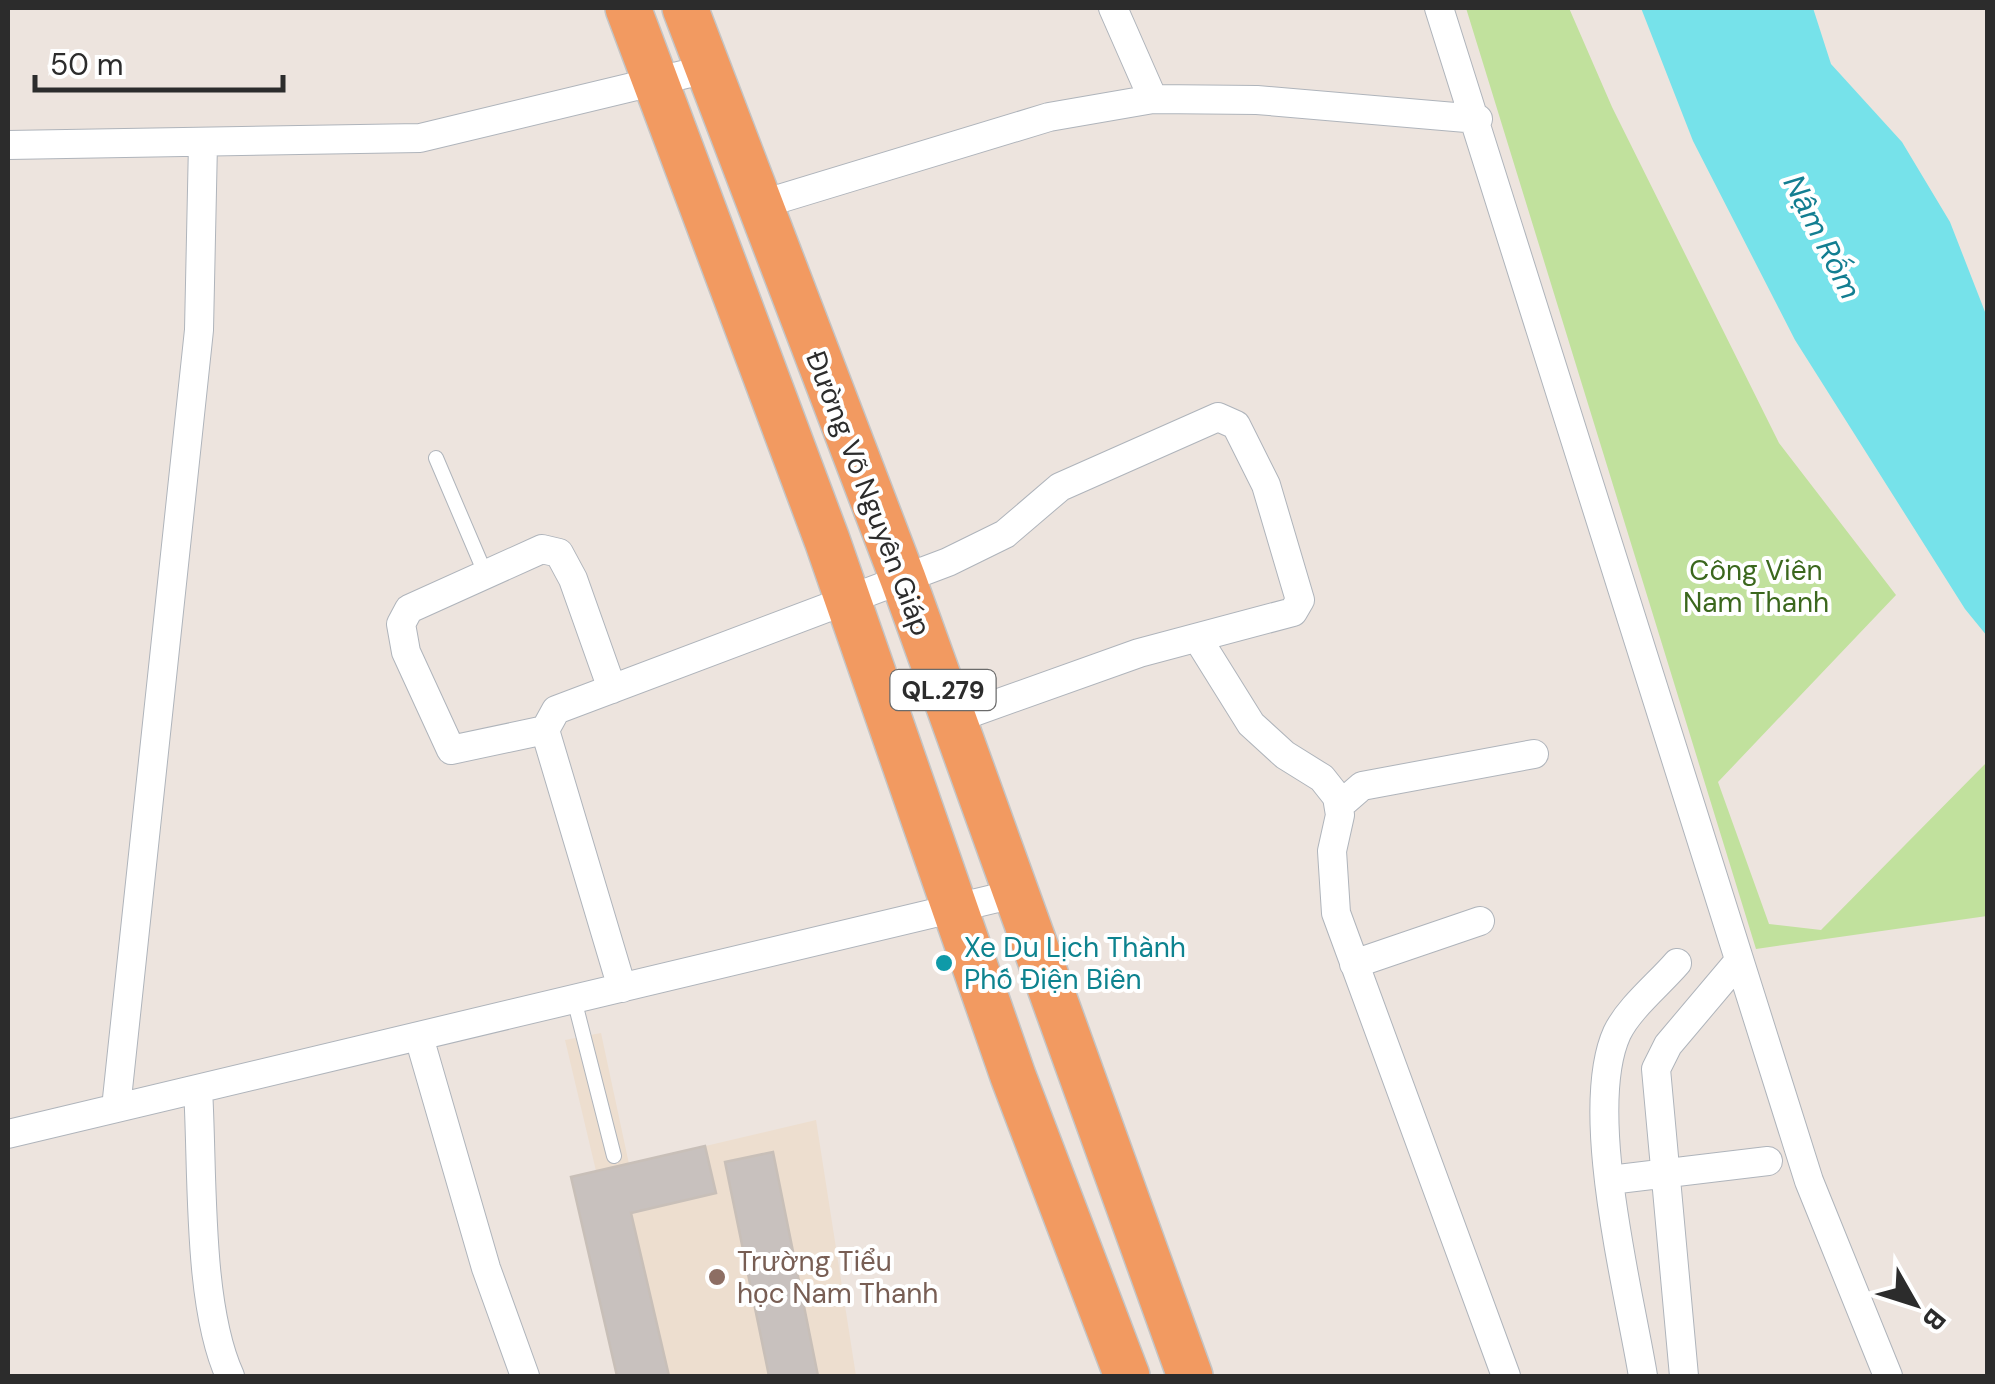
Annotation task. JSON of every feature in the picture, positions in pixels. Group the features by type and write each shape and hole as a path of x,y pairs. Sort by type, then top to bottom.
{"highway":[{"name":"Đường Võ Nguyên Giáp","path":"628,8 848,598 955,908 1127,1376"},
{"name":"Đường Võ Nguyên Giáp","path":"696,12 707,69 954,718 1190,1376"}],"street":[{"path":"1114,8 1153,99"},
{"path":"1439,8 1478,118 1738,962 1810,1182 1888,1376"},
{"path":"8,145 420,138 707,69"},
{"path":"759,205 1049,117 1153,99 1258,100 1478,118"},
{"path":"116,1108 199,330 204,143"},
{"path":"622,988 545,730 556,710 902,578 1006,534 1060,487 1218,417 1236,425 1266,485 1300,600 1282,618 1139,653 954,718"},
{"path":"545,730 450,750 406,652 402,624 409,608 542,549 559,554 574,579 612,689"},
{"path":"1198,638 1251,724 1286,755 1322,778 1339,806 1332,851 1336,913 1506,1376"},
{"path":"1339,806 1362,786 1534,754"},
{"path":"8,1134 1018,893"},
{"path":"1354,964 1480,921"},
{"path":"1684,1376 1661,1172 1656,1069 1668,1045 1738,962"},
{"path":"1643,1376 1604,1081 1619,1028 1677,963"},
{"path":"419,1036 486,1268 524,1376"},
{"path":"198,1089 210,1286 218,1350 230,1376"},
{"path":"1617,1178 1768,1162"}],"lane":[{"path":"436,458 484,574"},
{"path":"574,1000 614,1156"}],"shaded area":[{"name":"Trường Tiểu học Nam Thanh","path":"601,1033 629,1164 816,1120 856,1376 617,1376 571,1177 596,1171 565,1040"}],"green space":[{"name":"Công Viên Nam Thanh","path":"1466,8 1569,8 1612,107 1779,443 1896,595 1718,782 1769,924 1821,930 1987,762 1987,916 1756,949"}],"water":[{"name":"Nậm Rốm","path":"1641,8 1813,8 1831,64 1902,142 1950,222 1987,317 1987,636 1965,609 1795,340 1693,141"}],"building":[{"path":"705,1146 716,1193 631,1213 669,1376 617,1376 571,1177"},
{"path":"773,1152 818,1376 769,1376 725,1162"}],"place":[{"name":"Xe Du Lịch Thành Phố Điện Biên","path":"944,963"},
{"name":"Trường Tiểu học Nam Thanh","path":"717,1277"}]}
